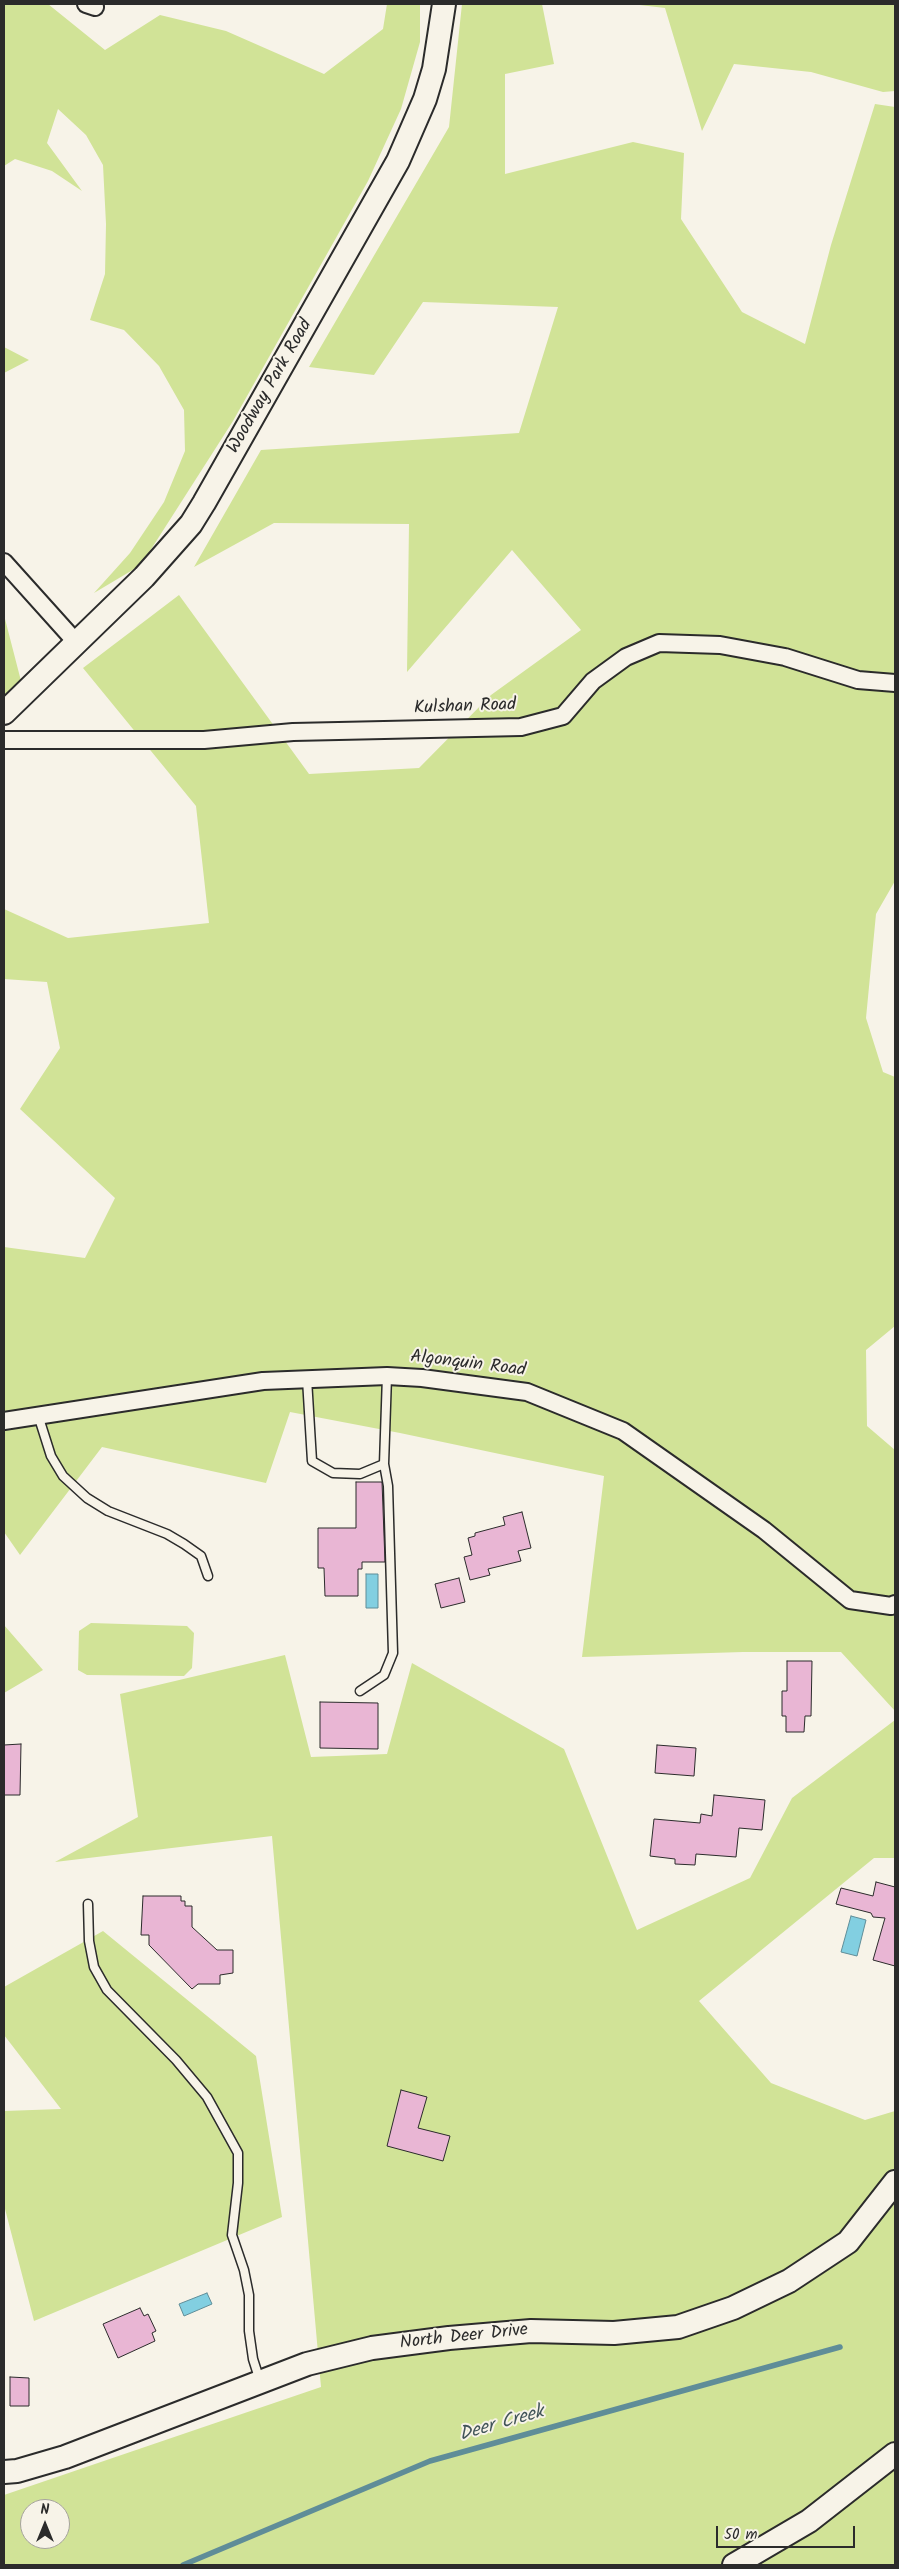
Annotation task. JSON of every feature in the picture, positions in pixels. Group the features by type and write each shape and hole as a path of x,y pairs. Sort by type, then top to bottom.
{"street":[{"name":"Woodway Park Road","path":"4,713 144,577 191,524 398,161 426,99 434,69 444,4"},
{"path":"4,562 76,641"},
{"name":"Kulshan Road","path":"4,740 204,740 293,732 521,727 563,716 593,681 619,662 659,643 720,645 785,657 858,680 895,683"},
{"name":"Algonquin Road","path":"4,1421 262,1381 386,1376 422,1378 527,1392 623,1431 764,1530 850,1600 891,1606 895,1604"},
{"name":"North Deer Drive","path":"4,2472 17,2471 65,2457 307,2364 372,2348 449,2338 531,2331 614,2333 678,2327 733,2308 788,2281 848,2242 895,2182"},
{"path":"734,2565 809,2521 895,2454"}],"lane":[{"path":"360,1691 384,1676 393,1653 388,1486 384,1464 386,1376"},
{"path":"307,1379 312,1460 333,1473 360,1474 384,1464"},
{"path":"38,1416 50,1456 63,1476 87,1498 108,1511 167,1534 184,1544 201,1556 208,1576"},
{"path":"88,1904 89,1941 94,1967 107,1990 176,2060 207,2097 238,2153 238,2183 232,2235 246,2278 250,2313 249,2331 253,2360 260,2383"}],"green space":[{"path":"4,4 48,4 105,50 160,15 226,31 324,74 383,29 387,4 420,4 420,42 401,109 368,181 233,421 141,565 94,593 130,553 164,502 185,451 184,410 159,366 124,330 90,320 105,274 106,224 103,165 86,135 58,109 47,143 82,191 52,171 15,159 4,166"},
{"path":"462,4 542,4 554,64 505,74 505,174 633,142 684,153 681,219 742,312 805,344 831,245 875,104 895,107 895,881 876,914 866,1018 883,1072 895,1077 895,1326 866,1350 867,1426 895,1450 895,1711 841,1652 743,1652 582,1657 604,1476 400,1433 290,1412 266,1483 102,1447 20,1555 4,1532 4,1247 85,1258 115,1198 20,1109 60,1048 47,982 4,979 4,909 68,938 209,923 196,806 83,668 179,595 309,774 419,768 491,695 581,630 512,550 407,672 409,524 274,523 194,567 261,450 519,433 558,307 423,302 374,375 309,367 449,127"},
{"path":"631,4 895,4 895,91 883,92 811,72 734,64 702,131 665,8"},
{"path":"4,347 29,360 4,373"},
{"path":"4,615 21,681 4,701"},
{"path":"91,1623 187,1626 194,1633 192,1668 184,1676 87,1675 78,1670 79,1631"},
{"path":"4,1625 43,1670 4,1693"},
{"path":"285,1655 311,1757 387,1754 412,1663 564,1749 637,1930 750,1878 792,1798 895,1720 895,1858 874,1858 699,2001 771,2083 865,2120 895,2111 895,2565 4,2565 4,2495 321,2387 272,1836 55,1862 138,1817 120,1694"},
{"path":"103,1931 256,2056 282,2217 34,2321 4,2205 4,2111 61,2109 4,2035 4,1987"}],"water":[{"path":"366,1574 378,1574 378,1608 366,1608"},
{"path":"851,1916 866,1920 857,1956 841,1952"},
{"path":"207,2293 212,2304 184,2316 179,2304"}],"building":[{"path":"356,1482 382,1482 385,1562 362,1562 362,1569 358,1569 358,1596 325,1596 324,1568 318,1568 318,1528 356,1528"},
{"path":"522,1512 531,1548 518,1551 521,1561 488,1569 490,1575 470,1580 464,1557 472,1555 468,1538 475,1536 475,1533 505,1525 503,1517"},
{"path":"459,1578 465,1602 441,1608 435,1584"},
{"path":"787,1661 812,1661 811,1716 805,1716 804,1732 786,1732 786,1716 782,1716 782,1691 787,1691"},
{"path":"320,1702 378,1703 378,1749 320,1748"},
{"path":"21,1744 20,1795 4,1795 4,1745"},
{"path":"657,1745 696,1748 694,1776 655,1773"},
{"path":"714,1795 765,1800 762,1830 739,1828 736,1857 696,1854 695,1865 675,1864 675,1859 650,1856 654,1819 700,1823 701,1814 712,1816"},
{"path":"876,1882 895,1887 895,1966 873,1960 885,1918 873,1917 871,1913 836,1904 841,1888 873,1896"},
{"path":"143,1896 181,1896 181,1901 185,1901 185,1906 192,1906 192,1927 217,1950 233,1950 233,1973 220,1975 220,1984 198,1984 192,1989 149,1945 149,1935 141,1935"},
{"path":"401,2090 427,2097 418,2128 450,2136 443,2161 387,2146"},
{"path":"140,2308 144,2316 148,2314 156,2331 152,2333 155,2341 118,2358 103,2324"},
{"path":"10,2377 29,2378 29,2406 10,2406"}],"waterway":[{"name":"Deer Creek","path":"183,2565 430,2461 840,2347"}]}
